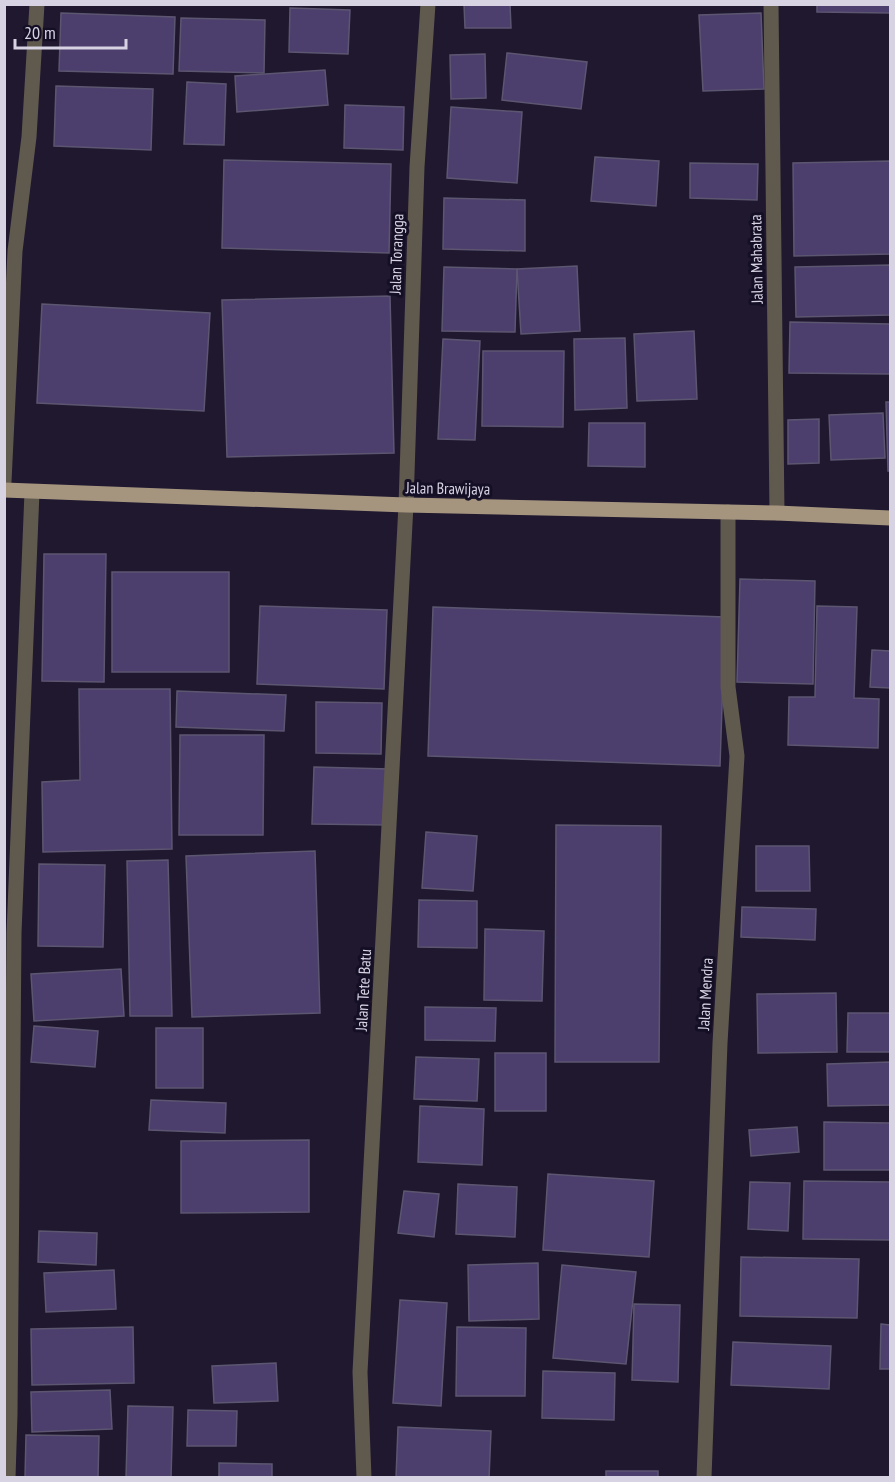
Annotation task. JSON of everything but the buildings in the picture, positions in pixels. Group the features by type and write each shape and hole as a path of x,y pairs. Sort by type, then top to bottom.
{"main road":[{"name":"Jalan Brawijaya","path":"4,490 406,505 777,513 891,518"}],"street":[{"path":"4,482 15,251 29,137 37,4"},
{"name":"Jalan Torangga","path":"406,505 417,167 428,4"},
{"name":"Jalan Mahabrata","path":"771,4 777,513"},
{"path":"8,1478 14,933 32,492"},
{"name":"Jalan Tete Batu","path":"364,1478 360,1372 406,505"},
{"name":"Jalan Mendra","path":"704,1478 720,1043 737,756 728,687 728,513"}]}
